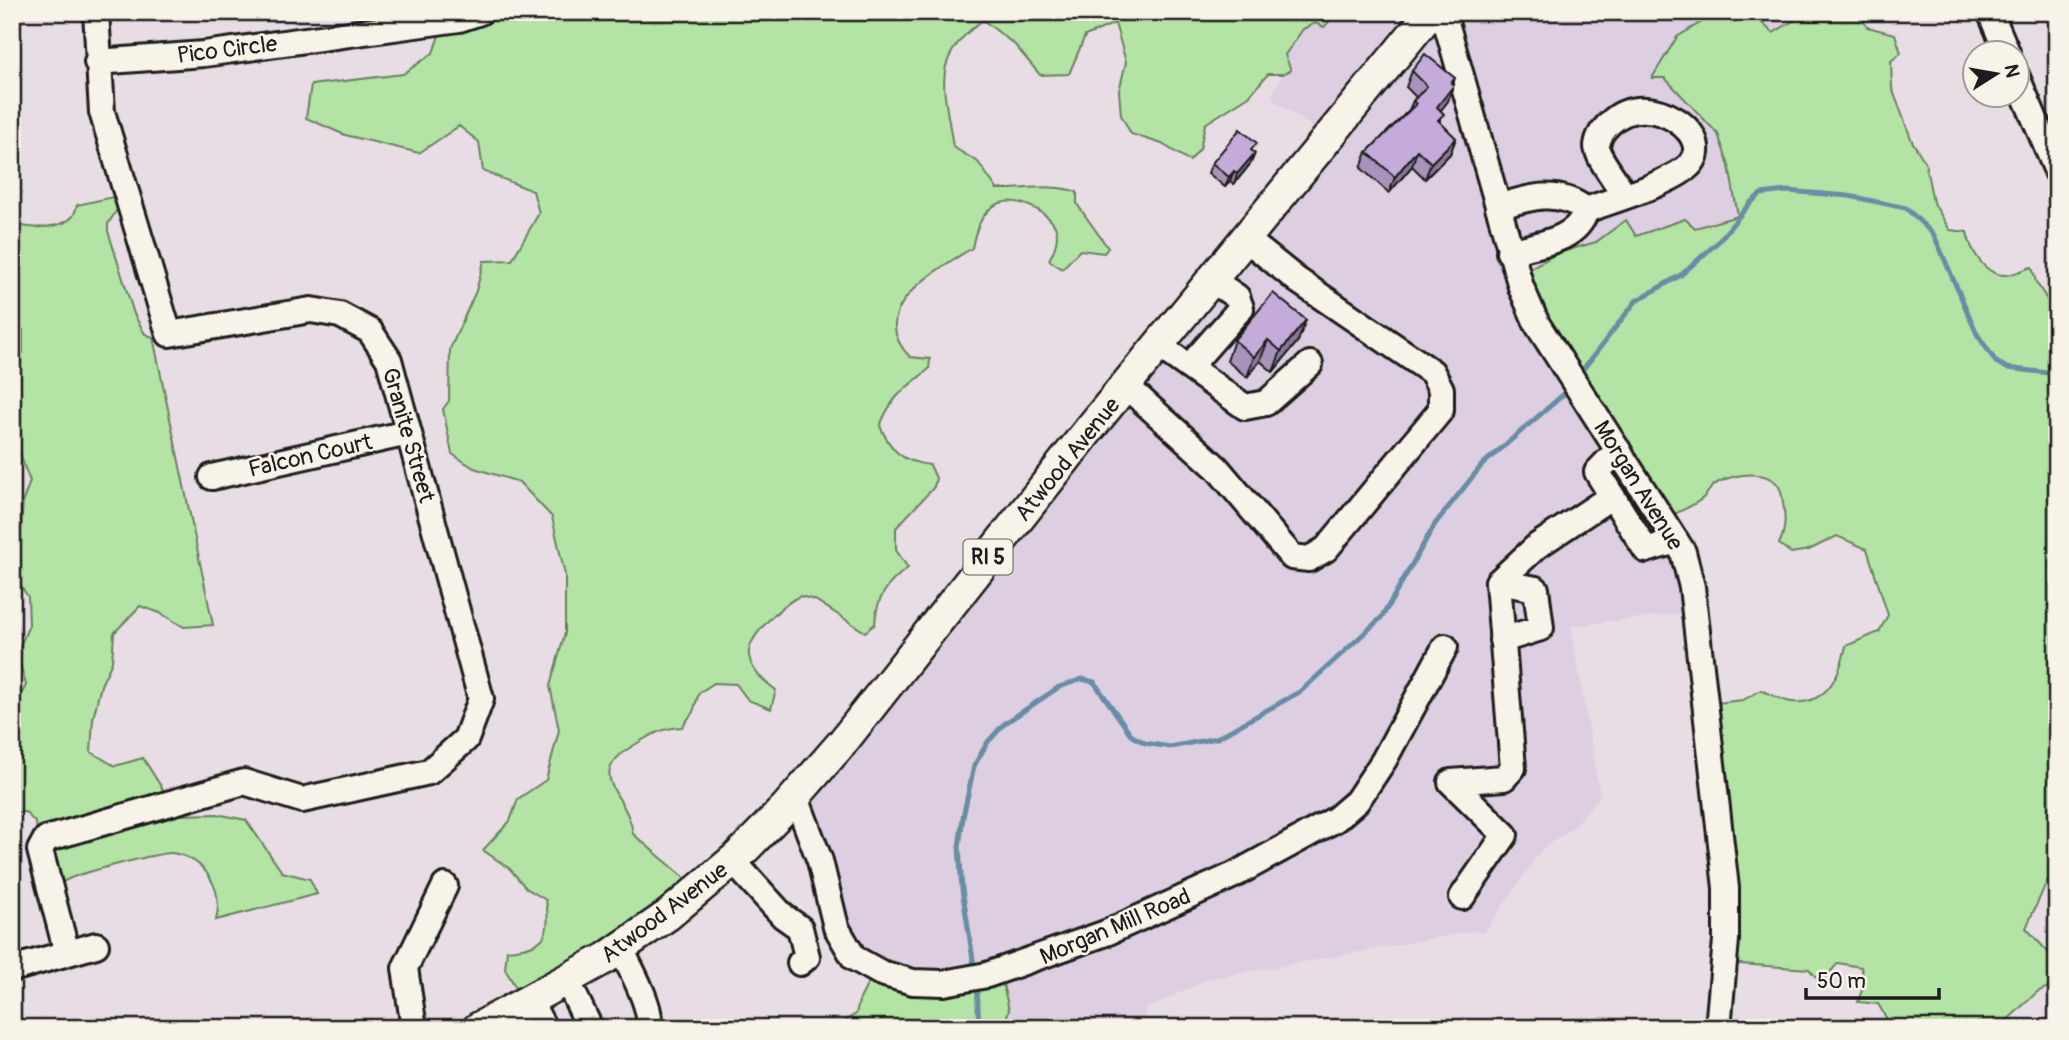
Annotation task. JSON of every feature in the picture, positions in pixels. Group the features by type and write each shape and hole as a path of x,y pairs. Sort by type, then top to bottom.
{"main road":[{"name":"Atwood Avenue","path":"478,1028 620,948 698,891 733,861 795,795 842,743 1158,345 1432,12"}],"street":[{"name":"Granite Street","path":"67,953 40,850 46,839 244,782 302,800 429,772 466,739 481,699 389,360 370,331 340,314 311,310 169,334 102,112 96,12"},
{"name":"Pico Circle","path":"97,62 204,54 459,19 480,12"},
{"name":"Morgan Avenue","path":"1443,12 1509,252 1537,324 1683,552 1692,587 1726,888 1726,940 1718,1028"},
{"path":"1990,12 2001,38"},
{"path":"2030,107 2057,172"},
{"path":"1498,207 1535,195 1574,200 1586,210"},
{"path":"1586,210 1625,196"},
{"path":"1509,252 1563,237 1583,222 1586,210"},
{"path":"1125,386 1217,468 1292,558 1309,559 1326,549 1426,432 1441,410 1441,390 1432,372 1297,280 1246,239"},
{"path":"1189,367 1241,308 1237,297 1212,280"},
{"path":"1158,345 1245,407 1266,402 1310,364"},
{"name":"Falcon Court","path":"212,477 408,433"},
{"path":"1618,450 1597,472 1646,550 1676,541"},
{"path":"1498,582 1537,546 1612,496"},
{"path":"1462,897 1506,835 1451,782 1504,778 1513,768 1498,582"},
{"path":"1498,582 1536,589 1541,628 1503,640"},
{"name":"Morgan Mill Road","path":"795,795 820,861 836,927 854,958 881,973 913,982 944,983 987,975 1105,933 1234,875 1336,819 1357,801 1377,771 1404,727 1445,647"},
{"path":"733,861 783,916 800,928 807,950 807,957 800,963"},
{"path":"414,1028 405,968 445,886"},
{"path":"12,969 96,945"},
{"path":"620,948 644,1000 650,1018 647,1028"},
{"path":"567,980 590,1028"},
{"path":"529,1000 544,1028"}],"shaded area":[{"path":"1338,12 1718,12 1677,37 1653,77 1665,78 1718,134 1729,166 1738,216 1694,228 1685,219 1636,236 1626,221 1596,242 1558,253 1662,516 1692,612 1571,626 1600,796 1572,828 1542,849 1484,933 1474,931 1209,979 1145,1009 1145,1028 1125,1028 1119,1022 1107,1028 1003,1028 1009,1010 948,983 859,961 802,808 1328,138 1274,100 1272,94 1283,74 1291,70 1285,55 1303,29 1315,23 1324,27"},
{"path":"1750,12 1808,12 1773,33"}],"green space":[{"path":"447,12 1338,12 1324,27 1315,23 1303,29 1285,55 1291,70 1283,74 1268,74 1249,96 1205,124 1200,149 1190,161 1162,144 1131,134 1121,115 1119,91 1126,62 1115,23 1085,36 1069,74 1040,75 1015,45 983,20 954,48 944,76 953,147 978,162 997,189 1048,187 1077,192 1077,204 1108,248 1104,253 1080,250 1062,269 1049,260 1057,236 1049,218 1021,203 1000,203 985,214 972,248 925,279 910,293 900,307 895,323 898,339 910,357 930,359 929,369 894,400 880,426 893,449 905,458 930,465 936,478 934,487 896,528 896,550 908,568 884,592 875,624 865,632 815,600 800,596 767,622 753,640 749,656 763,680 776,690 771,709 748,700 736,684 714,683 699,693 693,712 682,727 653,734 620,755 611,766 609,776 630,820 633,834 684,877 685,902 523,1000 505,969 507,950 530,946 543,938 548,923 546,900 526,888 510,869 483,850 510,821 518,799 546,780 559,730 550,686 565,633 565,575 552,517 519,482 474,468 452,454 443,409 449,401 450,349 476,291 484,261 512,260 539,213 533,191 483,171 479,142 459,126 419,153 345,135 306,118 311,85 403,74 433,53"},
{"path":"1718,12 1750,12 1773,33 1808,12 1859,12 1867,27 1895,34 1901,53 1891,61 1892,88 1912,141 1925,162 1933,202 1950,230 1967,232 1979,260 1990,271 2008,275 2032,267 2036,282 2057,315 2057,877 2048,879 2026,928 2057,962 2057,978 2053,985 2037,992 1999,1028 1892,1028 1878,1004 1858,1002 1865,981 1861,967 1838,963 1821,983 1809,969 1727,963 1708,704 1743,700 1761,690 1792,702 1815,698 1830,686 1836,677 1846,646 1879,632 1888,615 1867,549 1837,536 1809,550 1791,553 1779,544 1785,521 1782,496 1779,487 1765,477 1746,475 1727,479 1714,485 1696,503 1666,518 1538,324 1523,272 1558,253 1596,242 1626,220 1636,236 1685,219 1695,228 1738,216 1729,166 1718,134 1665,78 1652,78 1677,37"},
{"path":"127,194 108,224 108,231 134,314 145,334 153,337 213,625 184,627 160,613 140,606 114,633 112,662 101,685 93,719 91,752 115,766 143,758 179,815 217,814 246,820 282,872 310,879 317,894 216,920 217,897 209,877 194,861 172,853 81,874 44,892 36,823 25,812 12,812 12,704 17,703 26,685 17,653 29,625 28,597 12,572 12,544 21,527 23,501 30,481 16,437 13,407 12,361 23,353 23,330 12,311 12,221 34,227 61,224 73,216 77,205"},
{"path":"1000,972 1009,1010 1003,1028 848,1028 846,1020 856,1014 859,1001 873,973"}],"building":[{"path":"1425,54 1455,78 1451,83 1454,85 1437,107 1444,114 1438,120 1456,138 1431,163 1417,150 1395,177 1367,152 1416,104 1413,101 1427,86 1412,71"},
{"path":"1240,129 1257,143 1251,150 1255,153 1237,174 1234,171 1229,177 1212,163"},
{"path":"1273,293 1306,320 1281,351 1268,340 1254,357 1234,340"}],"waterway":[{"path":"1584,368 1636,301 1681,275 1718,242 1750,203 1761,194 1786,191 1849,196 1906,208 1934,235 1977,334 1996,362 2007,368 2057,374"},
{"path":"975,972 962,889 959,847 974,766 987,743 1004,724 1059,687 1082,679 1094,682 1132,736 1145,743 1170,747 1217,738 1301,691 1382,617 1435,524 1482,465 1564,394"},
{"path":"977,985 979,1028"}]}
